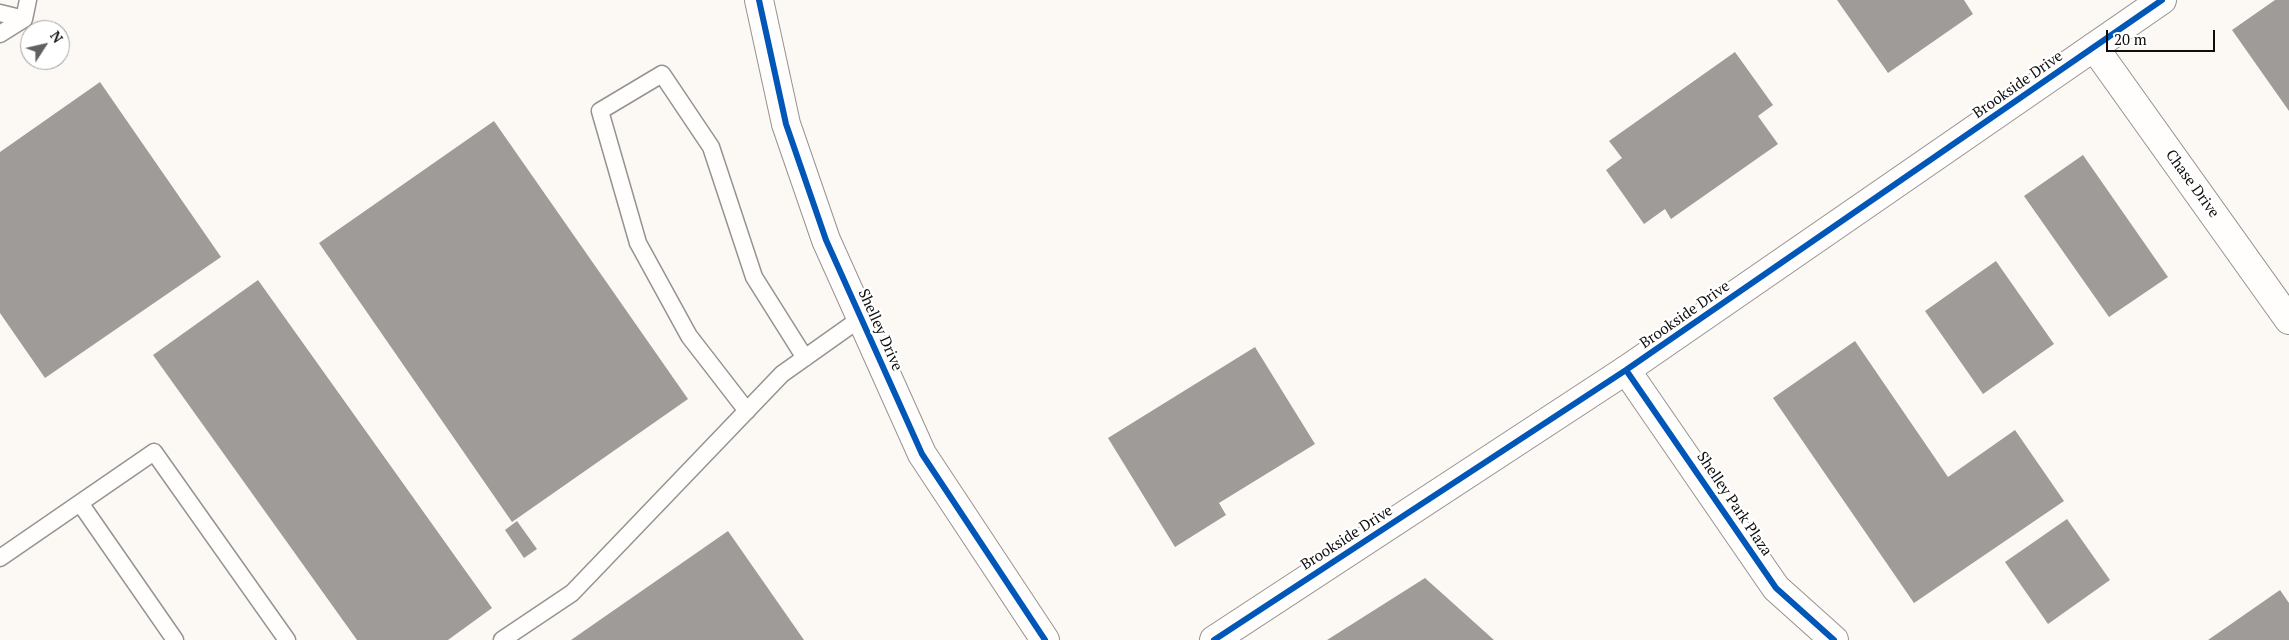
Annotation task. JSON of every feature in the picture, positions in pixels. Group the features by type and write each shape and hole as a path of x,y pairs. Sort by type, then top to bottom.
{"street":[{"name":"Shelley Drive","path":"759,0 786,124 826,240 922,454 1045,640"},
{"name":"Brookside Drive","path":"1214,640 1626,370 2162,0"},
{"name":"Chase Drive","path":"2094,47 2289,320"},
{"name":"Shelley Park Plaza","path":"1626,370 1776,588 1834,640"}],"lane":[{"path":"0,34 24,19 28,0"},
{"path":"0,13 24,19"},
{"path":"747,410 689,336 638,243 600,111 662,74 711,147 754,277 805,358"},
{"path":"502,640 572,593 782,374 861,318"},
{"path":"0,558 154,452 287,640"},
{"path":"80,503 175,640"}],"building":[{"path":"1837,0 1964,0 1973,14 1888,73"},
{"path":"2275,0 2289,0 2289,111 2232,30"},
{"path":"1735,52 1773,105 1758,116 1778,144 1671,219 1665,209 1644,224 1606,170 1622,158 1609,141"},
{"path":"100,82 221,257 45,378 0,313 0,152"},
{"path":"494,121 688,399 512,522 319,243"},
{"path":"2083,155 2168,277 2109,317 2024,196"},
{"path":"1996,261 2054,344 1983,394 1925,311"},
{"path":"258,280 492,608 448,640 357,640 153,355"},
{"path":"1855,341 1948,477 2015,430 2064,501 1914,603 1773,398"},
{"path":"1255,347 1315,444 1219,503 1226,515 1175,547 1108,438"},
{"path":"2067,519 2110,580 2048,624 2005,562"},
{"path":"517,521 537,549 524,558 505,530"},
{"path":"728,531 804,640 571,640"},
{"path":"1425,578 1494,640 1327,640"},
{"path":"2280,590 2289,603 2289,640 2208,640"}],"cycle path":[{"path":"759,0 786,124 826,240 922,454 1045,640"},
{"path":"1214,640 1626,370 2162,0"},
{"path":"1626,370 1776,588 1834,640"}]}
